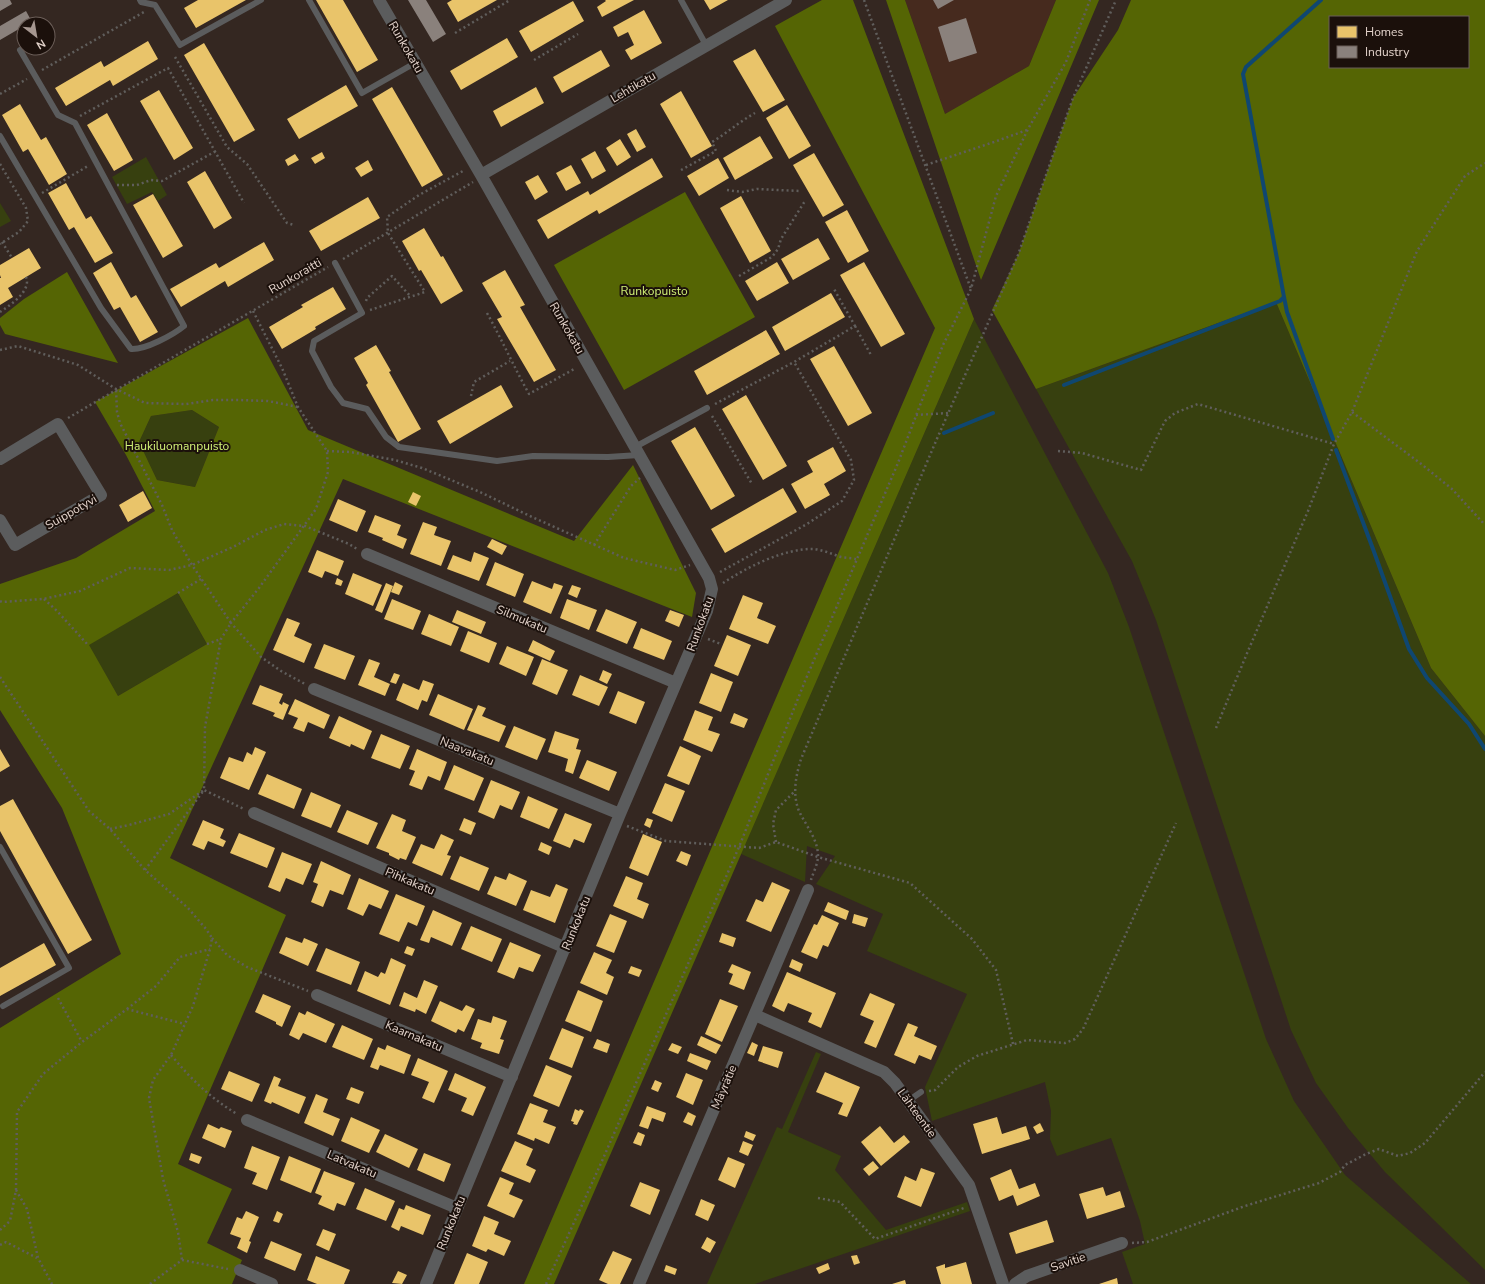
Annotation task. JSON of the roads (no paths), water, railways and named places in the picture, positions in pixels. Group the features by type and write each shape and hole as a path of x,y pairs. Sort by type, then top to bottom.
{"street":[{"name":"Runkokatu","path":"379,0 481,175 700,561 711,584 709,608 619,818 566,948 456,1208 426,1284"},
{"name":"Lehtikatu","path":"481,175 786,0"},
{"name":"Suippotyvi","path":"0,459 58,424 101,495 15,545 0,520"},
{"name":"Silmukatu","path":"367,554 676,683"},
{"name":"Naavakatu","path":"314,688 619,818"},
{"name":"Pihkakatu","path":"254,813 566,948"},
{"name":"Mäyrätie","path":"639,1284 808,890"},
{"name":"Kaarnakatu","path":"316,995 512,1077"},
{"name":"Lähteentie","path":"755,1015 884,1072 895,1083 965,1178 971,1190 1003,1284"},
{"name":"Latvakatu","path":"247,1120 456,1208"},
{"name":"Savitie","path":"1015,1284 1027,1276 1122,1243"},
{"path":"240,1270 272,1284"}],"lane":[{"path":"140,0 141,2 155,5 180,45 261,0"},
{"path":"309,0 362,93 415,63"},
{"path":"681,0 706,45"},
{"path":"0,136 101,308 131,349 139,350 178,331 184,326 74,123 58,115 24,56"},
{"path":"335,263 362,313 314,341 312,351 331,387 343,403 367,409 386,437 399,447 497,461 532,456 608,457 637,451 707,408"},
{"path":"0,847 69,968 3,1006"},
{"path":"908,1100 921,1092"}],"waterway":[{"path":"1321,0 1246,67 1243,74 1287,312 1333,439"},
{"path":"1064,385 1280,301 1284,297"},
{"path":"944,433 993,413"},
{"path":"1336,450 1409,649 1427,678 1469,724 1485,749"}],"park label":[{"name":"Runkopuisto","path":"654,291"},
{"name":"Haukiluomanpuisto","path":"177,446"}]}
